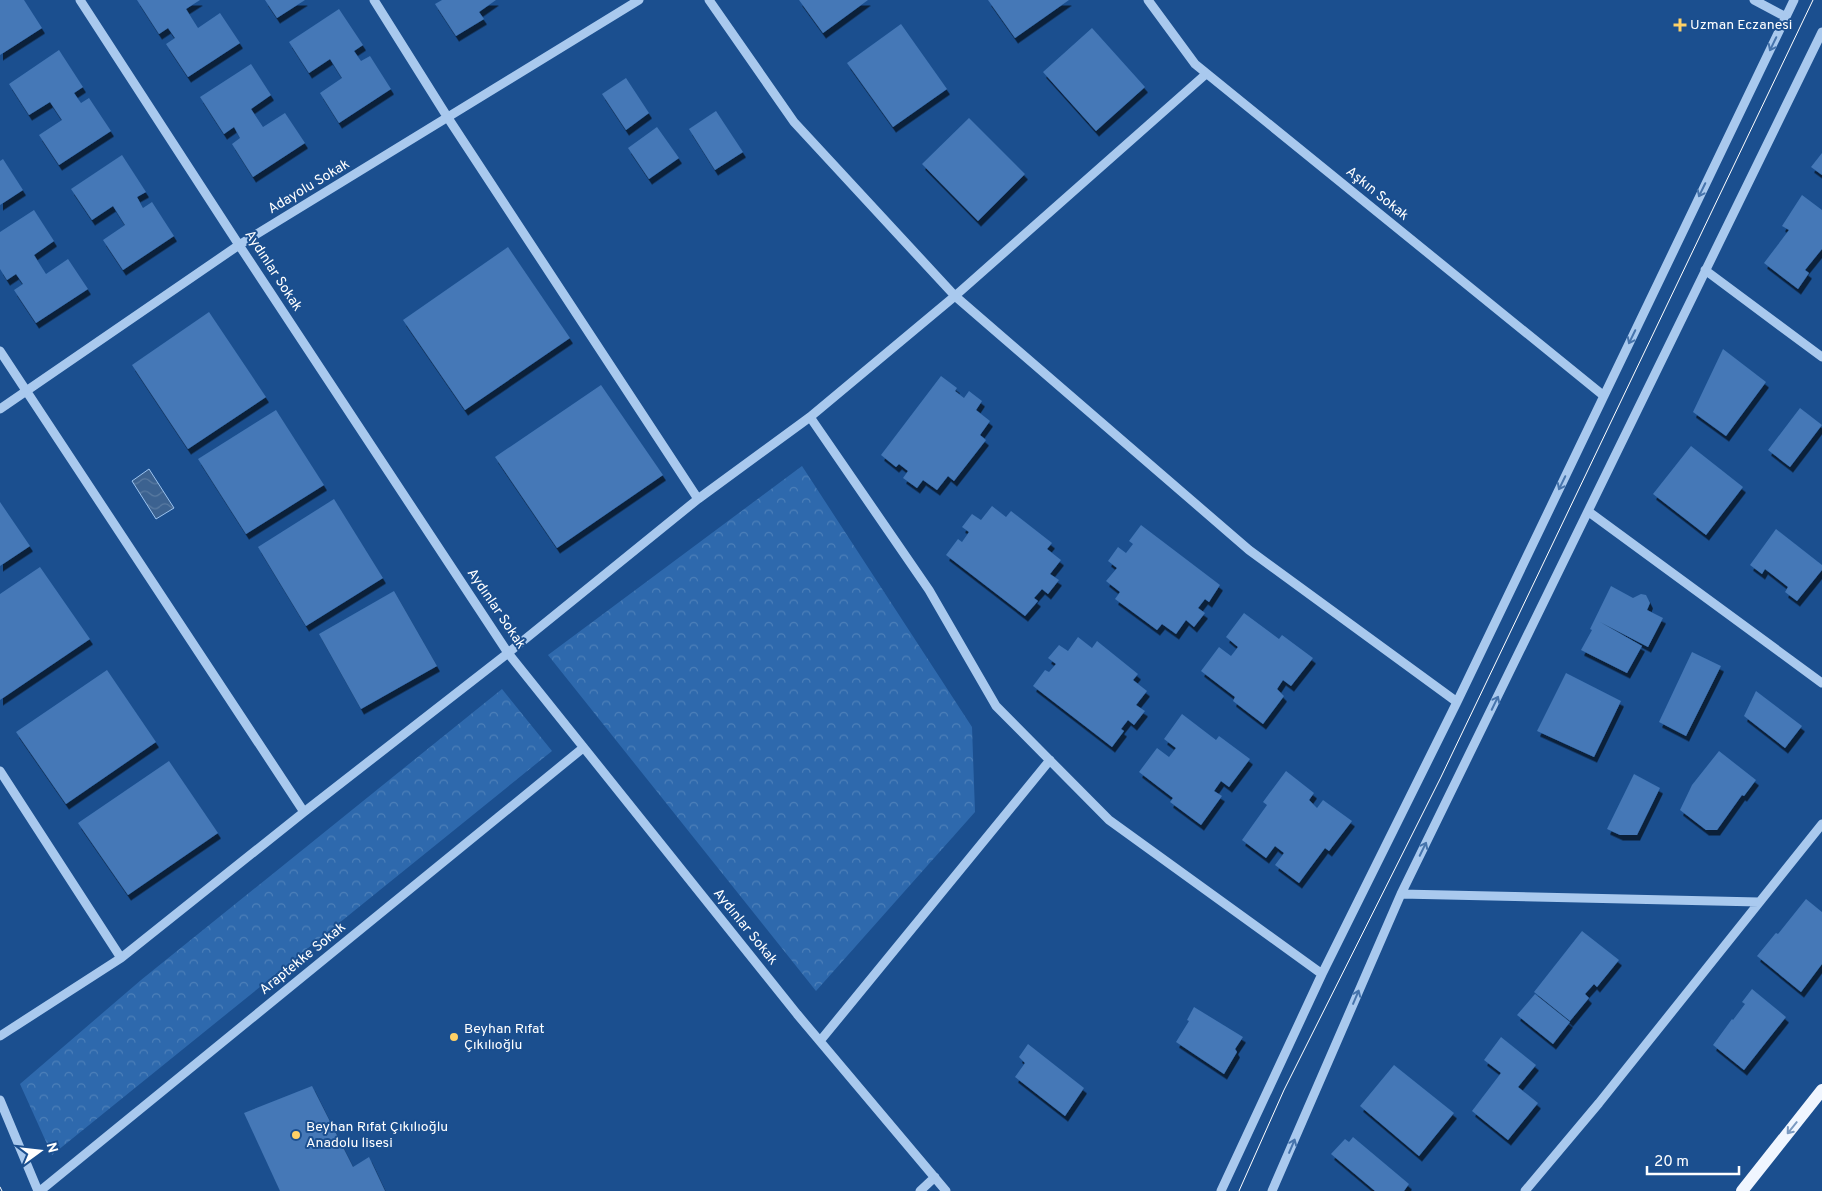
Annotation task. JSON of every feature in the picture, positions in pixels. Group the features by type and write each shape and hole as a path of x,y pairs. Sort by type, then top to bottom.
{"main road":[{"path":"1742,1191 1822,1090"}],"street":[{"name":"Aydınlar Sokak","path":"80,0 239,246 508,653 820,1041 946,1191"},
{"path":"374,0 448,118 698,499"},
{"name":"Adayolu Sokak","path":"0,409 239,246 640,0"},
{"path":"709,0 794,122 955,296 1250,550 1457,702"},
{"name":"Aşkın Sokak","path":"1148,0 1195,64 1206,74 1604,396"},
{"path":"1754,0 1786,17"},
{"path":"1221,1191 1322,974 1457,702 1794,0"},
{"path":"1272,1191 1401,894 1822,32"},
{"path":"0,1036 122,958 304,812 508,653 698,499 810,417 955,296 1206,74"},
{"path":"1706,270 1822,358"},
{"path":"0,351 304,812"},
{"path":"810,417 929,590 996,706 1109,820 1322,974"},
{"path":"1589,512 1822,683"},
{"name":"Araptekke Sokak","path":"39,1191 583,748"},
{"path":"820,1041 1050,760"},
{"path":"0,771 122,958"},
{"path":"1525,1191 1599,1103 1822,824"},
{"path":"1401,894 1759,902"},
{"path":"0,1100 39,1191"},
{"path":"920,1191 935,1177"}],"green space":[{"path":"802,466 972,727 975,812 816,991 548,655"},
{"path":"502,689 552,751 52,1155 20,1084 141,980"}],"water":[{"path":"149,469 174,508 156,519 132,481"}],"building":[{"path":"0,0 24,0 42,28 0,55"},
{"path":"137,0 200,0 186,9 198,28 220,13 240,43 188,77 166,44 175,38 168,28 159,34"},
{"path":"265,0 305,0 277,18"},
{"path":"442,0 496,0 479,12 484,19 456,36 435,4"},
{"path":"799,0 868,0 823,33"},
{"path":"988,0 1069,0 1015,38"},
{"path":"339,9 363,45 354,51 361,61 370,56 391,89 339,123 320,93 342,78 330,59 309,73 289,42"},
{"path":"901,24 947,89 893,127 847,63"},
{"path":"1092,28 1145,87 1096,131 1043,72"},
{"path":"59,50 83,87 74,93 81,103 89,98 111,131 59,165 39,135 62,120 50,102 29,115 9,84"},
{"path":"251,64 271,95 251,109 263,127 285,113 305,143 253,177 232,144 240,138 234,127 224,134 200,97"},
{"path":"626,78 649,113 626,130 602,94"},
{"path":"716,111 743,152 715,170 689,129"},
{"path":"969,118 1025,174 978,221 922,164"},
{"path":"657,127 679,158 649,179 628,148"},
{"path":"1822,153 1822,175 1811,167"},
{"path":"122,155 146,192 137,197 143,208 152,202 174,236 123,270 103,240 125,225 113,206 92,220 71,189"},
{"path":"3,159 23,190 0,205 0,161"},
{"path":"1802,195 1822,210 1822,249 1805,270 1809,273 1798,289 1764,263 1789,230 1782,226"},
{"path":"34,210 54,241 34,255 46,274 68,259 88,289 36,323 14,290 23,284 16,274 7,280 0,269 0,232"},
{"path":"508,247 570,338 465,410 403,320"},
{"path":"209,312 266,397 188,449 132,365"},
{"path":"1723,349 1766,382 1726,436 1693,412"},
{"path":"941,376 957,388 955,391 964,398 969,391 982,401 976,410 990,421 980,435 986,440 954,481 948,476 937,490 923,480 917,488 903,478 908,471 899,464 896,467 881,455"},
{"path":"601,385 663,475 557,548 495,457"},
{"path":"1800,408 1822,425 1790,467 1768,450"},
{"path":"276,410 324,485 246,534 198,459"},
{"path":"1691,446 1743,487 1706,535 1653,494"},
{"path":"334,499 383,578 306,626 258,547"},
{"path":"0,502 30,546 0,566"},
{"path":"992,506 1006,517 1011,511 1052,543 1047,549 1061,560 1050,574 1059,580 1048,594 1042,589 1034,598 1038,601 1025,616 946,555 958,539 962,542 969,532 962,527 972,514 981,520"},
{"path":"1141,525 1220,585 1209,602 1205,599 1198,608 1205,613 1194,627 1186,620 1176,634 1162,624 1157,630 1115,599 1120,592 1106,581 1117,568 1108,561 1118,547 1126,553 1133,544 1129,541"},
{"path":"1776,529 1822,565 1822,570 1797,601 1785,592 1788,587 1765,569 1762,574 1750,565"},
{"path":"40,567 90,639 0,700 0,594"},
{"path":"1611,586 1633,598 1641,594 1646,595 1650,603 1647,610 1663,618 1648,647 1600,622 1642,646 1627,673 1581,650"},
{"path":"394,591 437,666 361,709 319,634"},
{"path":"1244,613 1279,639 1282,635 1313,658 1291,686 1283,680 1277,689 1284,696 1263,724 1233,701 1235,697 1201,671 1219,647 1231,656 1238,647 1226,637"},
{"path":"1078,637 1092,648 1097,641 1138,674 1133,680 1147,691 1136,705 1145,711 1134,725 1128,720 1121,729 1124,731 1112,747 1033,686 1045,670 1049,672 1056,664 1048,658 1059,645 1068,651"},
{"path":"1692,652 1721,666 1686,736 1659,722"},
{"path":"107,670 156,742 66,804 16,732"},
{"path":"1566,673 1621,701 1594,757 1537,731"},
{"path":"1756,691 1802,726 1785,748 1744,716"},
{"path":"1182,714 1216,740 1219,736 1250,759 1229,787 1221,781 1214,791 1222,796 1201,825 1170,802 1173,798 1139,772 1157,748 1169,757 1176,748 1164,739"},
{"path":"1719,751 1756,780 1744,796 1742,795 1717,830 1706,830 1680,810 1692,785"},
{"path":"169,761 218,833 128,895 78,823"},
{"path":"1286,771 1314,793 1309,800 1317,808 1323,800 1352,821 1329,851 1325,848 1299,883 1275,865 1284,853 1275,846 1266,858 1242,840 1267,805 1263,802"},
{"path":"1634,774 1660,788 1637,835 1620,835 1607,829"},
{"path":"1806,899 1822,912 1822,964 1801,992 1757,956 1775,934 1778,934"},
{"path":"1582,931 1619,960 1597,987 1594,984 1585,994 1589,998 1570,1021 1534,992"},
{"path":"1752,989 1786,1017 1744,1070 1713,1045 1745,1004 1742,1002"},
{"path":"1535,994 1570,1022 1553,1044 1517,1015"},
{"path":"1194,1007 1243,1037 1235,1049 1237,1052 1224,1074 1176,1042 1189,1021 1187,1020"},
{"path":"1501,1037 1536,1065 1518,1087 1538,1103 1508,1140 1472,1111 1501,1073 1484,1060"},
{"path":"1028,1044 1084,1088 1065,1116 1015,1077 1025,1063 1019,1057"},
{"path":"1394,1065 1454,1113 1419,1156 1360,1106"},
{"name":"Beyhan Rıfat Çıkılıoğlu Anadolu lisesi","path":"312,1086 353,1167 369,1157 385,1191 280,1191 244,1113"},
{"path":"1353,1137 1409,1184 1404,1191 1375,1191 1331,1154 1345,1139 1349,1142"}],"tram line":[{"path":"1239,1191 1284,1090 1441,777 1813,0"},
{"path":"0,1187 2,1191"}],"place":[{"name":"Uzman Eczanesi","path":"1680,25"},
{"name":"Beyhan Rıfat Çıkılıoğlu","path":"454,1037"},
{"name":"Beyhan Rıfat Çıkılıoğlu Anadolu lisesi","path":"296,1135"}]}
